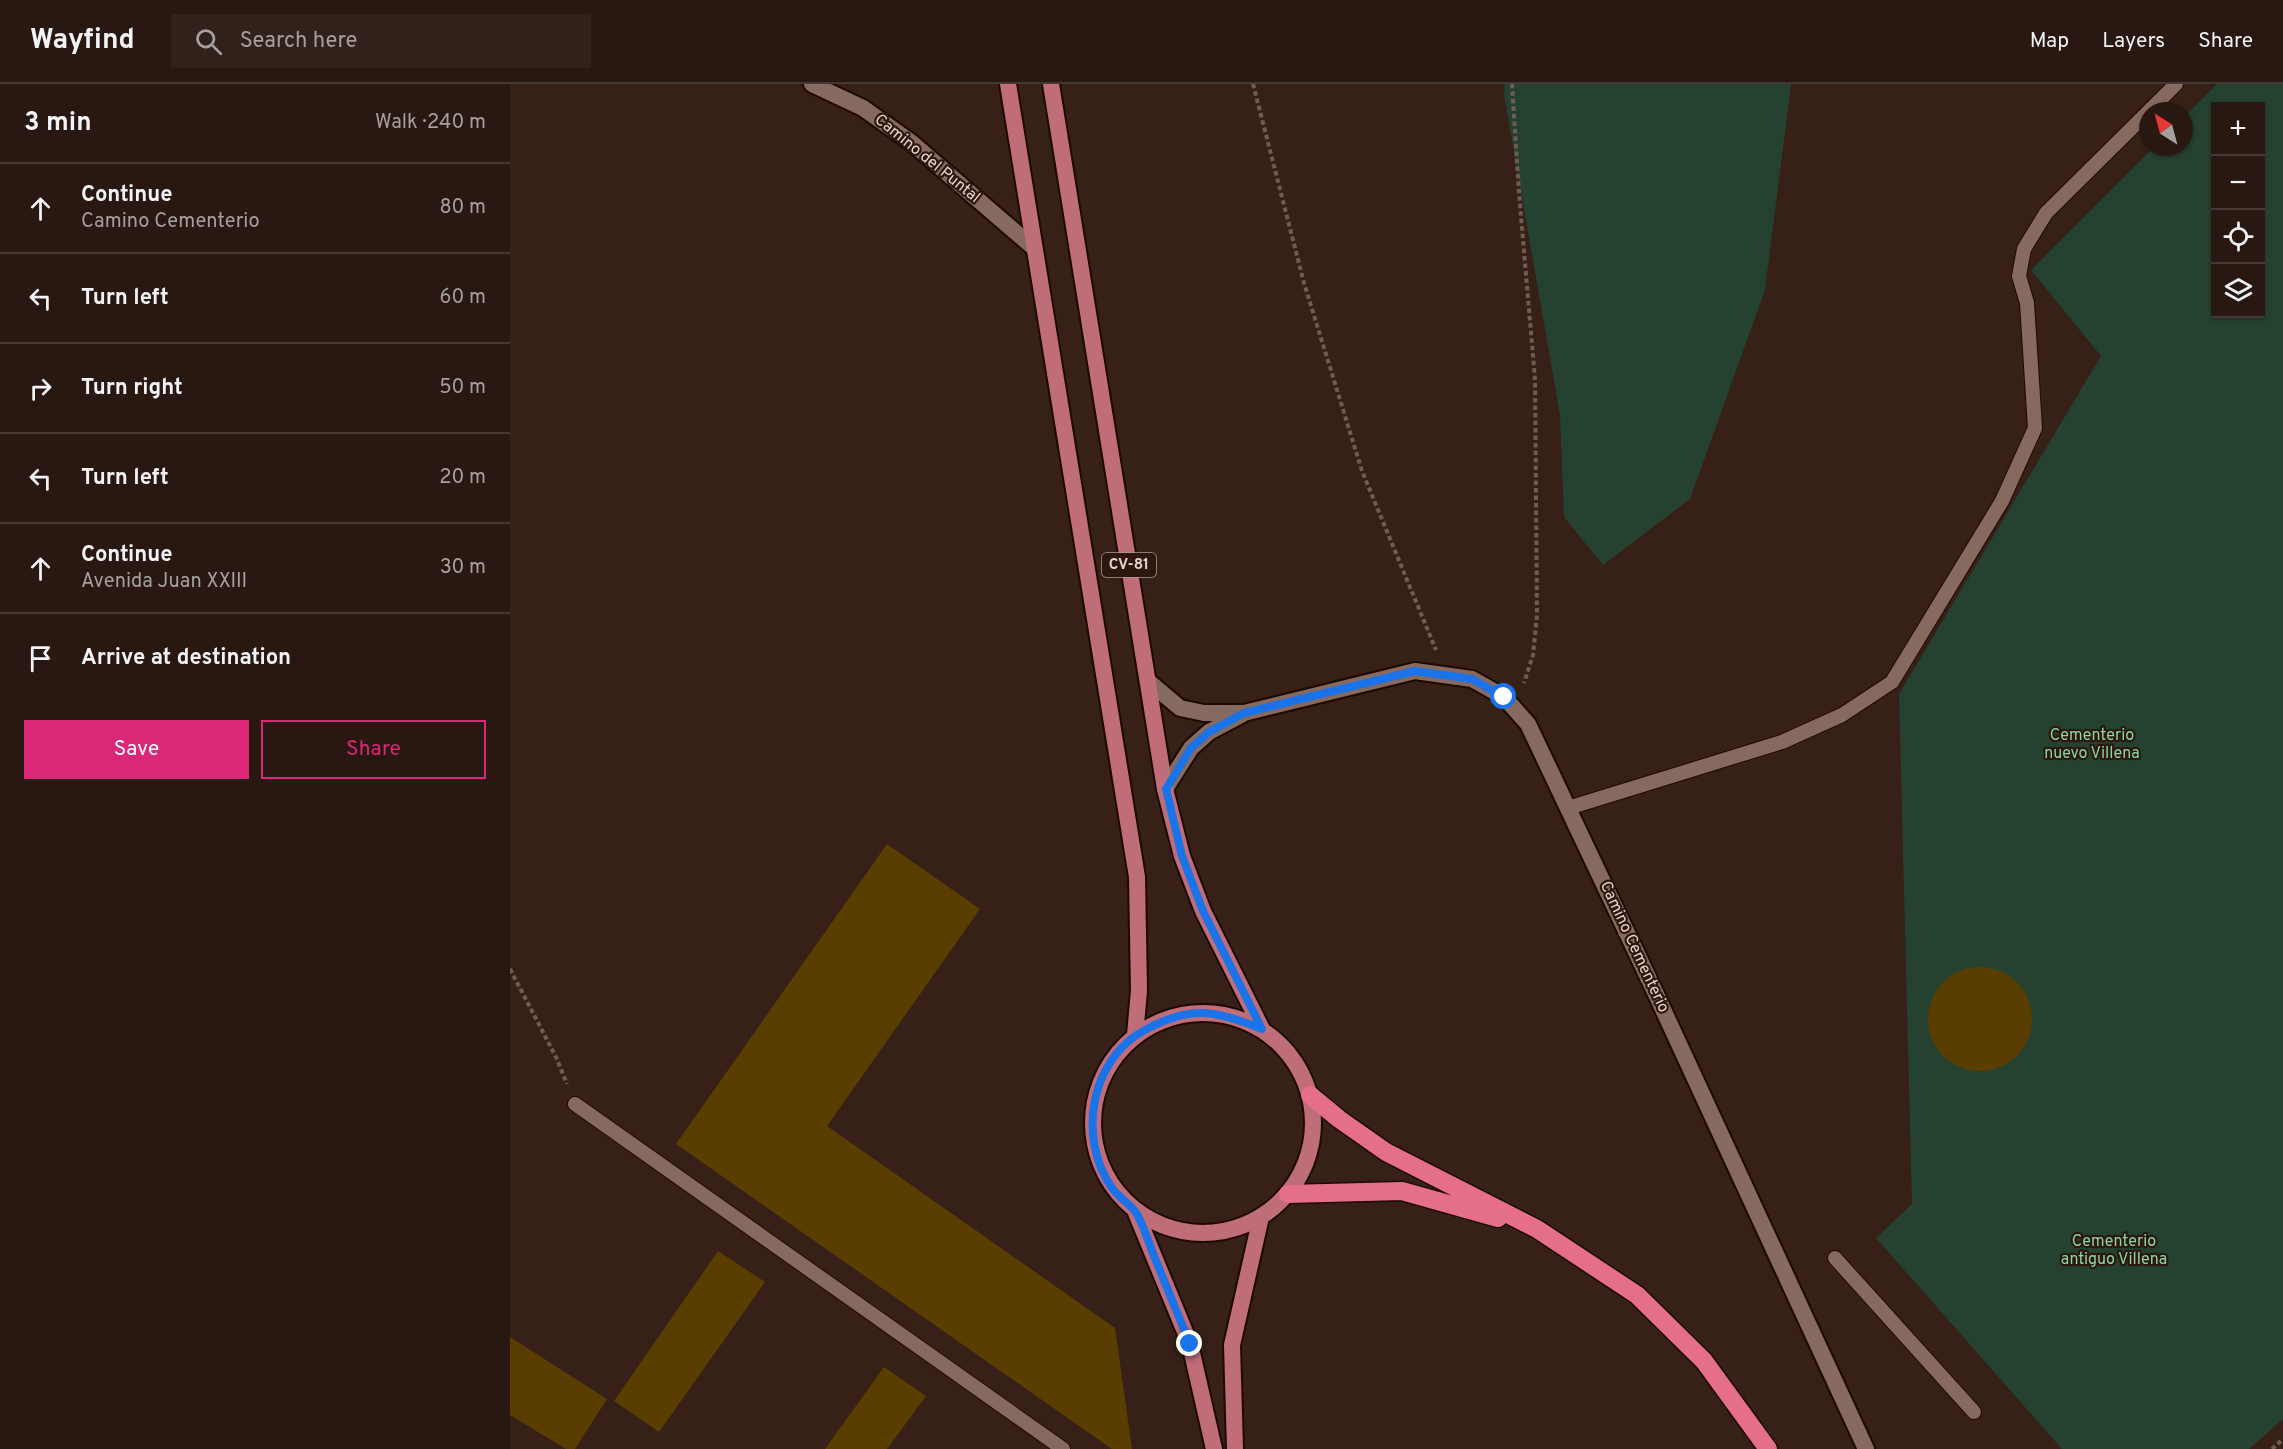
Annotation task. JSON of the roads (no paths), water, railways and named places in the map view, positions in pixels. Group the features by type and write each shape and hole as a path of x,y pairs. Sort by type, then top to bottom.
{"highway":[{"path":"1310,1095 1339,1119 1386,1152 1537,1229 1637,1295 1704,1361 1768,1449"},
{"path":"1288,1194 1402,1191 1537,1229"}],"main road":[{"name":"CV-81","path":"1008,84 1137,877 1139,991 1136,1035"},
{"name":"CV-81","path":"1051,84 1166,789 1182,856 1203,911 1262,1029"},
{"name":"CV-81","path":"1198,1012 1231,1016 1262,1029 1283,1046 1300,1069 1310,1095 1314,1130 1306,1164 1288,1194 1261,1217 1231,1230 1198,1234 1166,1228 1136,1213 1112,1188 1097,1158 1091,1124 1096,1090 1112,1060 1136,1035 1165,1019 1198,1012"},
{"name":"CV-81","path":"1136,1213 1190,1344 1214,1449"},
{"path":"1235,1449 1232,1345 1261,1217"}],"street":[{"name":"Camino del Puntal","path":"812,84 863,108 912,143 1034,248"},
{"name":"Camino Cementerio","path":"1148,681 1180,708 1204,713 1244,713 1415,671 1472,679 1504,697 1528,724 1655,992 1866,1449"},
{"name":"Camino Cementerio","path":"1166,789 1191,748 1209,732 1244,713"}],"lane":[{"path":"2159,102 2176,84"},
{"path":"1568,808 1782,742 1842,715 1892,682 2002,501 2036,428 2027,303 2019,276 2024,249 2046,213 2139,122"},
{"path":"575,1104 1063,1449"},
{"path":"1835,1258 1974,1412"}],"park label":[{"name":"Cementerio nuevo Villena","path":"2092,745"},
{"name":"Cementerio antiguo Villena","path":"2114,1251"}]}
